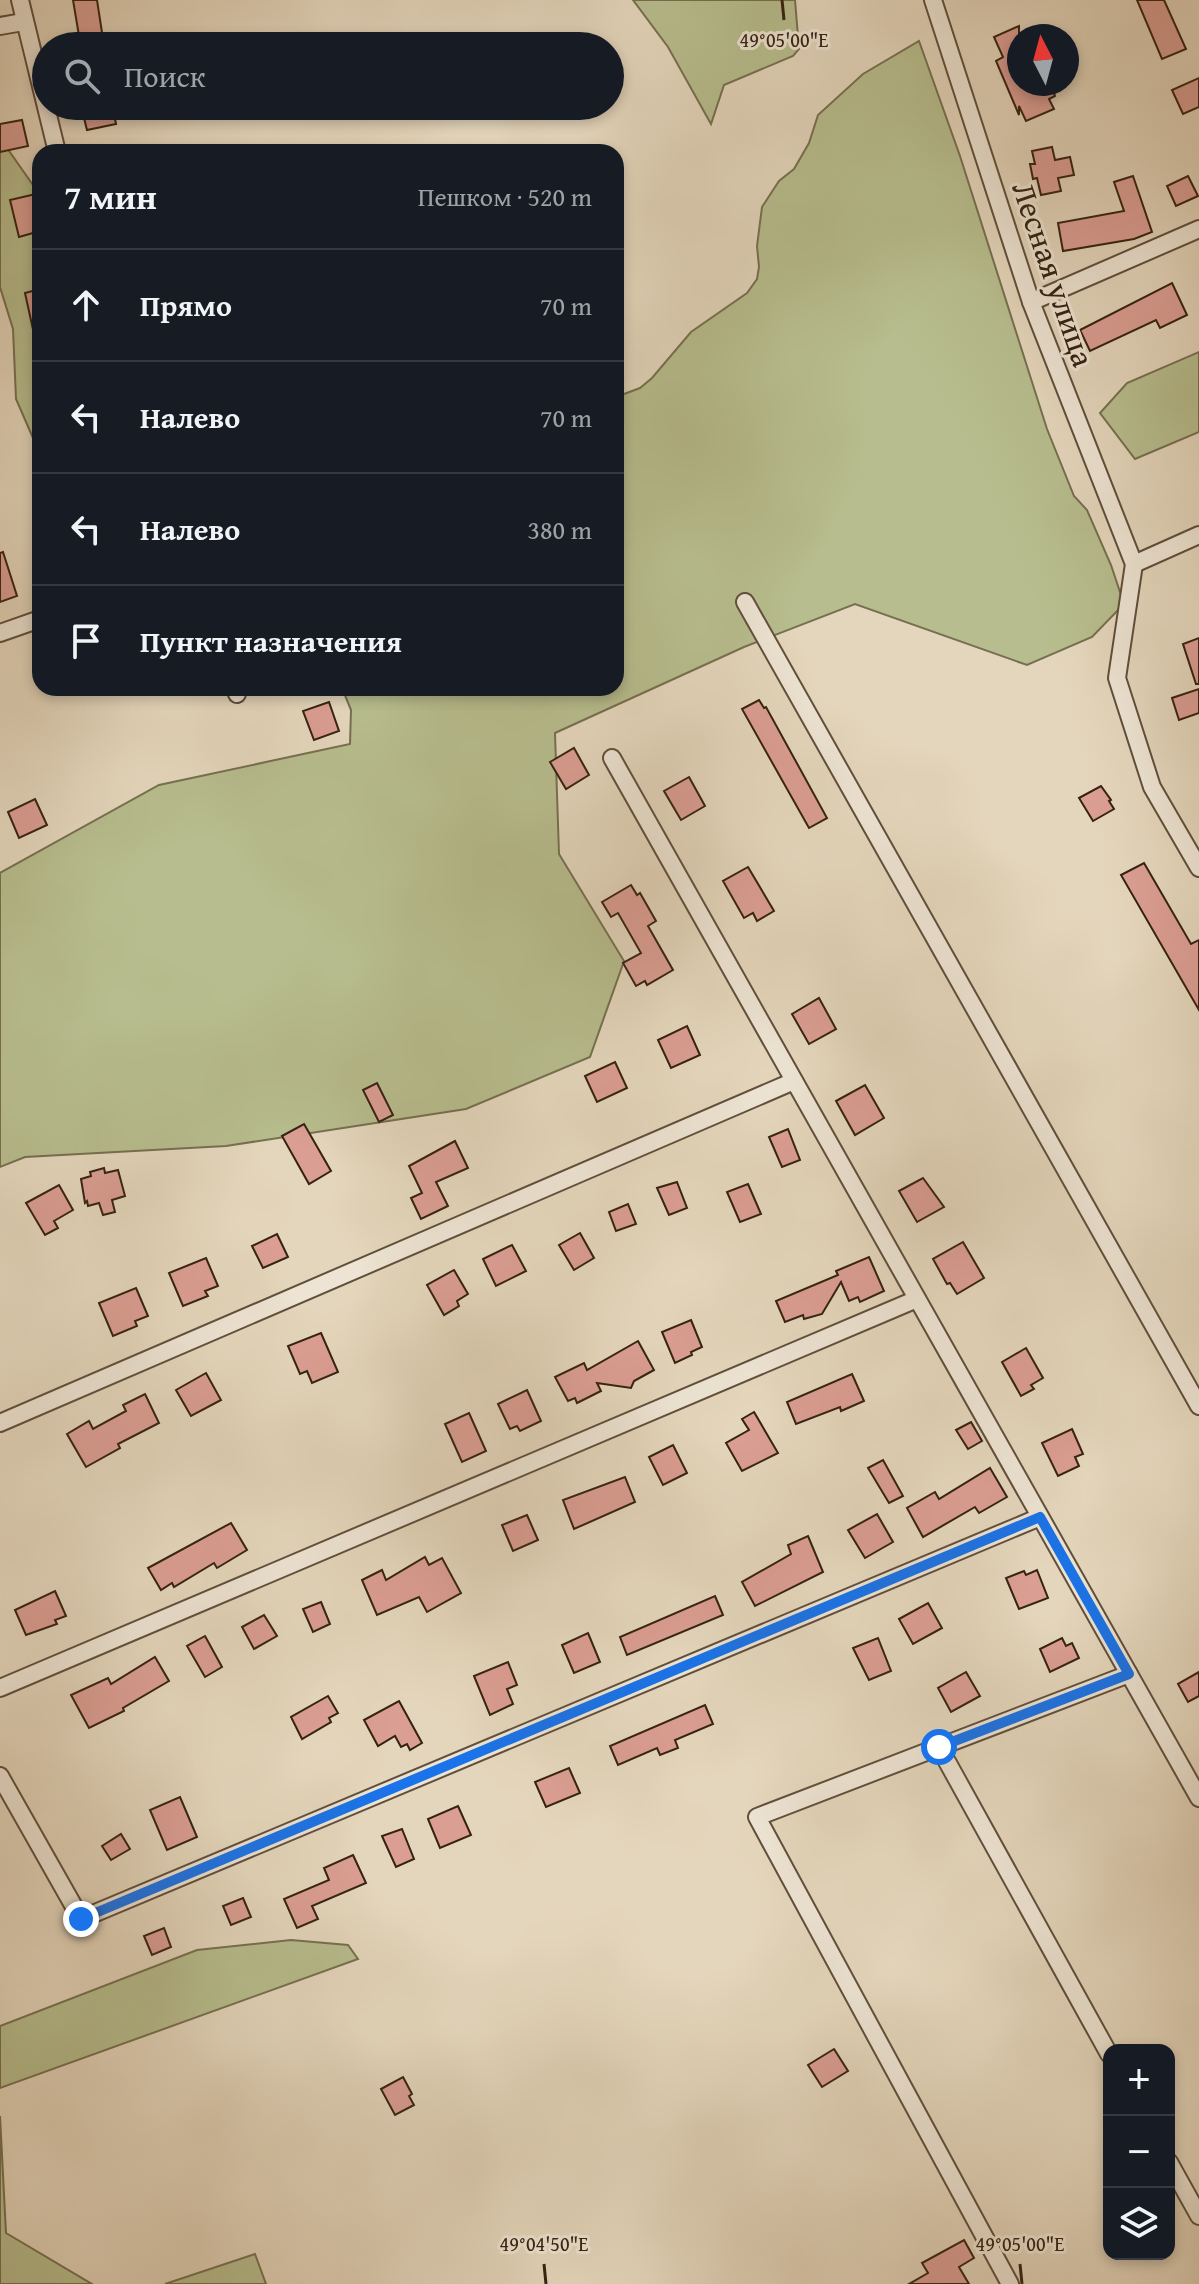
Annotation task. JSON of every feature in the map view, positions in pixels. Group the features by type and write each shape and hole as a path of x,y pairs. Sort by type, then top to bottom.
{"street":[{"path":"20,0 32,56"},
{"name":"Лесная улица","path":"933,0 1031,302 1134,564"},
{"path":"0,26 23,22"},
{"path":"49,120 55,144"},
{"path":"1031,302 1199,229"},
{"path":"1199,535 1134,564 1117,678 1152,787 1199,868"},
{"path":"745,602 1199,1406"},
{"path":"0,633 32,622"},
{"path":"612,758 1199,1798"},
{"path":"0,1423 794,1081"},
{"path":"0,1688 917,1299"},
{"path":"0,1776 81,1919 1040,1517"},
{"path":"1010,2284 757,1817 1129,1674"},
{"path":"939,1747 1103,2044"},
{"path":"1175,2173 1199,2216"}],"green space":[{"path":"633,0 795,0 799,49 793,56 724,85 711,124 668,47"},
{"path":"919,41 960,156 1047,429 1074,496 1087,510 1124,604 1092,637 1027,665 855,604 744,647 555,733 559,854 624,961 590,1057 466,1109 226,1146 25,1157 0,1167 0,873 159,785 350,744 351,710 345,696 624,696 624,394 640,388 691,332 747,293 757,279 762,207 779,181 794,169 809,143 818,115 863,74"},
{"path":"0,138 32,184 32,436 16,399 13,329 0,287"},
{"path":"1199,352 1199,432 1135,459 1100,413 1127,383"},
{"path":"291,1940 348,1945 358,1959 0,2088 0,2026 197,1950"},
{"path":"0,2116 6,2233 92,2284 0,2284"},
{"path":"255,2254 266,2284 165,2284"}],"building":[{"path":"73,0 97,0 102,32 78,32"},
{"path":"1137,0 1164,0 1186,49 1162,59"},
{"path":"1007,31 1007,87 996,61 1003,57 994,37"},
{"path":"1199,78 1199,107 1183,114 1172,90"},
{"path":"1011,96 1055,96 1049,99 1054,109 1026,121 1019,106 1019,115"},
{"path":"22,120 28,146 0,152 0,124"},
{"path":"84,120 115,120 116,124 87,130"},
{"path":"1052,147 1055,160 1070,157 1074,175 1058,178 1061,191 1041,195 1037,178 1033,179 1030,164 1035,164 1032,151"},
{"path":"1133,176 1152,232 1134,239 1063,251 1058,223 1124,211 1114,182"},
{"path":"1188,176 1198,196 1176,206 1167,186"},
{"path":"32,195 32,233 19,237 10,200"},
{"path":"1172,283 1187,315 1160,328 1156,320 1090,351 1080,330"},
{"path":"32,291 32,325 25,293"},
{"path":"3,552 17,596 0,602 0,553"},
{"path":"1199,638 1199,684 1196,684 1183,644"},
{"path":"1199,689 1199,713 1179,720 1172,698"},
{"path":"759,700 766,707 827,818 809,828 742,709"},
{"path":"329,702 339,731 314,740 303,711"},
{"path":"574,748 589,775 566,789 550,762"},
{"path":"689,777 705,806 681,820 664,791"},
{"path":"1101,786 1114,809 1093,821 1079,798"},
{"path":"35,799 47,825 19,838 8,812"},
{"path":"1144,863 1191,944 1199,940 1199,1010 1121,875"},
{"path":"748,867 774,911 757,921 753,913 744,918 723,881"},
{"path":"631,885 637,895 640,893 656,921 648,926 673,970 647,985 645,981 636,986 623,963 641,953 618,913 611,917 602,902"},
{"path":"819,998 836,1029 809,1044 792,1014"},
{"path":"687,1026 700,1055 671,1068 658,1040"},
{"path":"615,1062 627,1088 597,1102 585,1076"},
{"path":"377,1083 393,1115 379,1122 363,1090"},
{"path":"865,1085 884,1118 855,1135 836,1101"},
{"path":"304,1124 331,1171 309,1184 282,1136"},
{"path":"788,1129 800,1160 782,1167 769,1137"},
{"path":"455,1141 468,1168 436,1182 448,1206 421,1219 411,1198 422,1193 409,1166"},
{"path":"104,1168 105,1173 118,1170 125,1196 112,1200 115,1212 103,1215 99,1203 88,1206 87,1201 85,1203 81,1179 91,1176 90,1172"},
{"path":"923,1178 944,1207 917,1222 899,1191"},
{"path":"677,1182 687,1208 669,1215 657,1188"},
{"path":"748,1184 761,1214 740,1222 727,1192"},
{"path":"59,1185 73,1210 54,1221 58,1228 45,1235 26,1203"},
{"path":"628,1204 636,1224 616,1231 609,1212"},
{"path":"580,1233 594,1258 574,1270 559,1245"},
{"path":"277,1234 288,1257 263,1268 252,1246"},
{"path":"963,1242 984,1278 957,1294 950,1283 947,1284 933,1259"},
{"path":"512,1245 526,1271 496,1286 483,1259"},
{"path":"869,1257 884,1291 860,1302 858,1297 849,1301 841,1282 822,1314 804,1319 803,1315 785,1322 776,1301 838,1275 836,1271"},
{"path":"206,1258 218,1286 205,1291 208,1296 183,1306 169,1273"},
{"path":"454,1270 468,1294 457,1301 459,1306 444,1315 427,1285"},
{"path":"136,1288 148,1316 135,1321 137,1326 113,1336 99,1303"},
{"path":"691,1320 702,1347 675,1363 662,1332"},
{"path":"321,1333 338,1372 312,1383 307,1371 300,1374 288,1346"},
{"path":"638,1341 654,1370 634,1381 631,1388 597,1383 601,1391 577,1403 575,1398 568,1401 555,1377 584,1363 587,1370"},
{"path":"1026,1348 1043,1378 1031,1385 1034,1389 1021,1396 1002,1362"},
{"path":"206,1373 221,1400 191,1416 176,1390"},
{"path":"852,1374 864,1401 796,1424 787,1402"},
{"path":"527,1390 541,1421 520,1431 517,1426 510,1429 498,1404"},
{"path":"145,1394 159,1423 118,1444 120,1448 86,1467 67,1434 89,1421 93,1429 126,1411 123,1405"},
{"path":"754,1412 778,1453 742,1471 726,1443 749,1430 742,1419"},
{"path":"469,1413 486,1451 462,1462 445,1424"},
{"path":"971,1422 982,1441 968,1449 956,1430"},
{"path":"1072,1429 1083,1454 1075,1457 1079,1466 1058,1476 1042,1443"},
{"path":"673,1445 687,1473 663,1485 649,1457"},
{"path":"883,1460 903,1496 889,1503 868,1468"},
{"path":"990,1468 1007,1497 979,1513 975,1507 923,1537 907,1508 935,1492 939,1499"},
{"path":"625,1477 635,1502 574,1529 563,1500"},
{"path":"877,1514 893,1542 865,1558 848,1530"},
{"path":"527,1515 538,1540 513,1551 502,1525"},
{"path":"231,1523 247,1550 217,1568 214,1563 174,1587 172,1583 161,1590 148,1568"},
{"path":"808,1536 823,1572 755,1606 742,1582 791,1554 788,1545"},
{"path":"425,1557 429,1565 442,1558 461,1593 427,1612 419,1597 377,1615 362,1580 382,1570 386,1580"},
{"path":"1037,1570 1048,1598 1019,1609 1006,1578"},
{"path":"55,1591 66,1616 55,1620 57,1624 26,1635 15,1610"},
{"path":"715,1596 723,1615 627,1655 620,1637"},
{"path":"321,1602 330,1624 313,1632 303,1609"},
{"path":"928,1603 942,1628 913,1644 899,1619"},
{"path":"264,1615 277,1636 254,1649 242,1627"},
{"path":"588,1633 600,1662 574,1673 562,1645"},
{"path":"205,1636 222,1667 205,1677 187,1646"},
{"path":"878,1638 891,1671 869,1680 853,1648"},
{"path":"1062,1638 1066,1646 1072,1643 1079,1658 1050,1672 1040,1649"},
{"path":"155,1657 169,1681 123,1708 124,1711 89,1728 71,1695 108,1678 111,1684"},
{"path":"508,1662 517,1685 507,1689 513,1704 490,1715 474,1676"},
{"path":"966,1672 980,1696 951,1712 938,1688"},
{"path":"1199,1672 1199,1696 1188,1702 1178,1684"},
{"path":"328,1696 338,1713 329,1718 331,1722 302,1739 291,1717"},
{"path":"399,1701 422,1743 410,1750 407,1744 401,1747 395,1736 378,1746 364,1720"},
{"path":"705,1705 713,1724 675,1740 678,1748 660,1755 657,1748 618,1765 610,1746"},
{"path":"569,1768 580,1793 546,1807 535,1782"},
{"path":"180,1797 197,1837 167,1850 150,1810"},
{"path":"458,1806 471,1835 440,1848 428,1819"},
{"path":"402,1829 414,1859 396,1867 382,1836"},
{"path":"121,1834 130,1849 111,1860 102,1846"},
{"path":"353,1855 366,1883 312,1906 318,1919 297,1928 284,1899 329,1880 324,1868"},
{"path":"243,1898 251,1917 231,1925 223,1906"},
{"path":"164,1928 171,1947 152,1955 144,1936"},
{"path":"834,2049 848,2071 822,2087 808,2065"},
{"path":"403,2077 414,2105 395,2115 381,2089"},
{"path":"964,2240 974,2258 959,2267 969,2284 909,2284 928,2273 922,2263"}],"route":[{"path":"81,1919 1040,1517 1129,1674 939,1747"}]}
